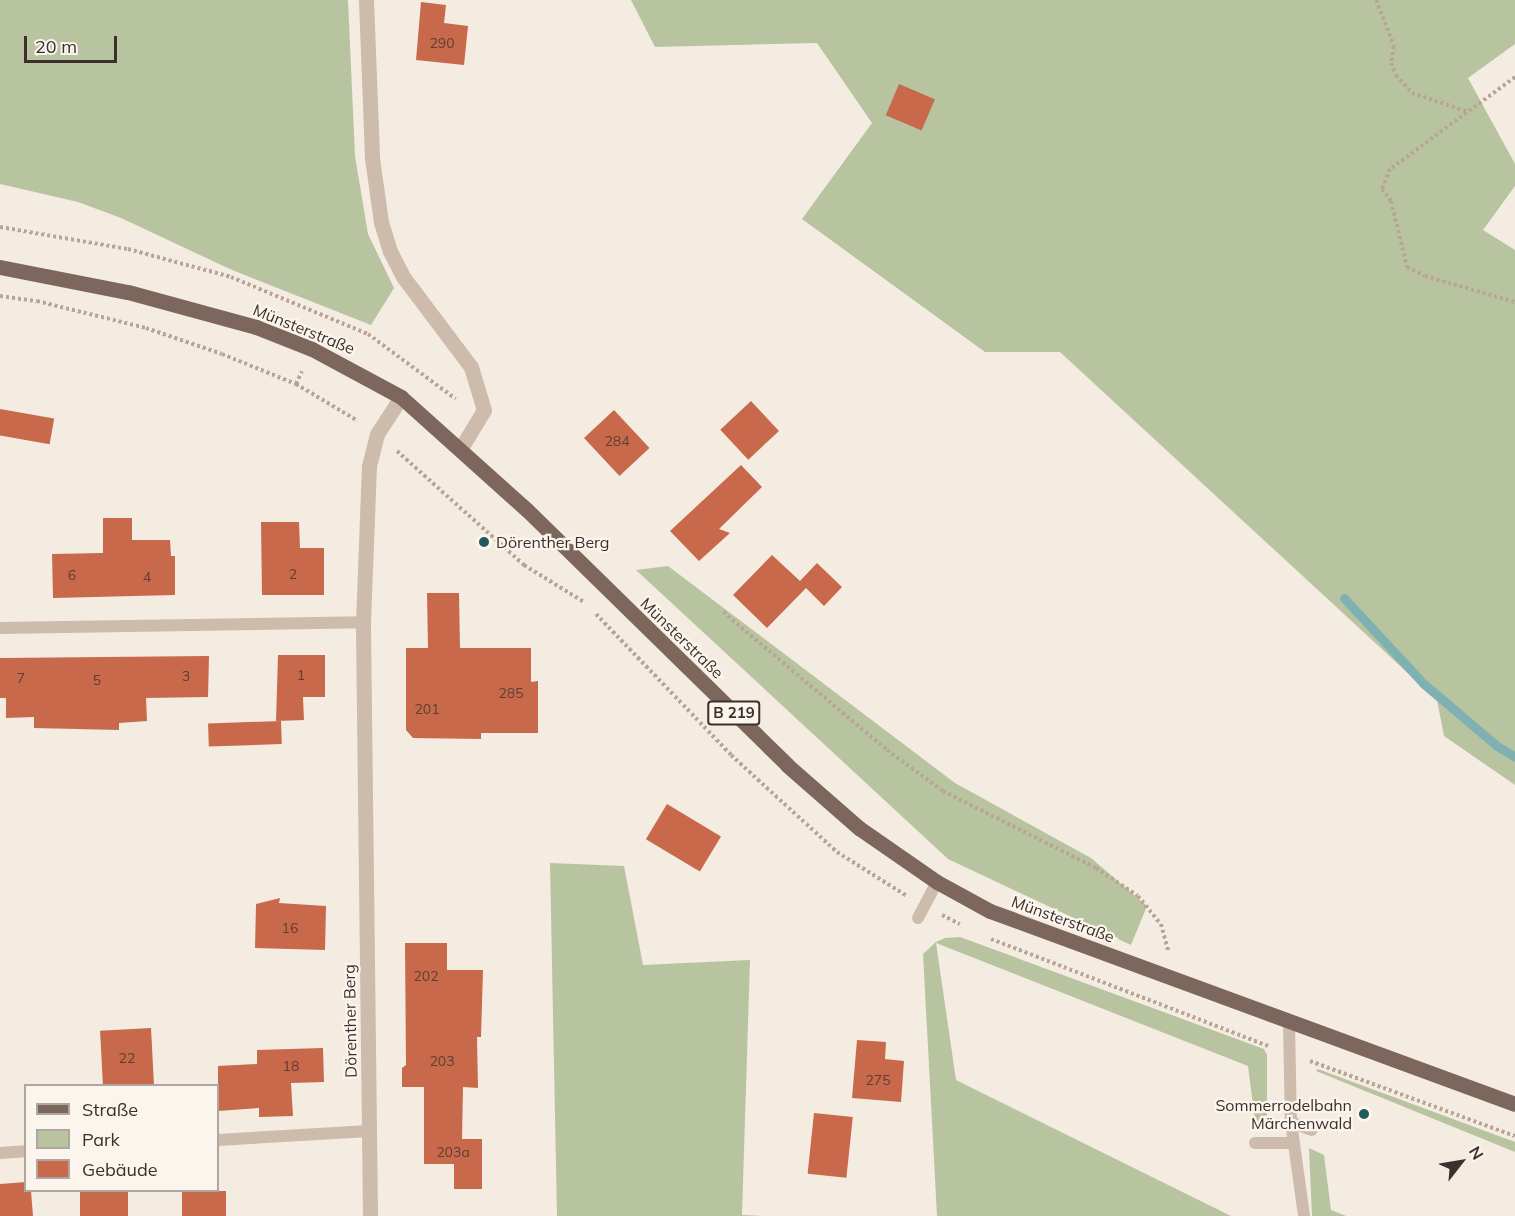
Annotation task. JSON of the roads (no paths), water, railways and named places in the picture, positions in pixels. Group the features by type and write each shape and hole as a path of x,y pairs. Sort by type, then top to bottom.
{"main road":[{"name":"Münsterstraße","path":"0,267 128,292 256,327 312,349 401,397 461,448 788,765 859,828 937,882 990,911 1515,1104"}],"street":[{"path":"366,0 372,158 381,222 390,251 404,278 471,367 484,410 461,448"},
{"name":"Dörenther Berg","path":"370,1216 363,622 369,466 376,434 401,397"}],"lane":[{"path":"0,628 363,622"},
{"path":"918,918 937,882"},
{"path":"1289,1022 1291,1122 1304,1216"},
{"path":"1291,1122 1312,1130"},
{"path":"219,1140 369,1131"},
{"path":"1255,1143 1294,1143"},
{"path":"0,1153 24,1151"}],"waterway":[{"path":"1344,598 1424,684 1497,746 1515,757"}],"place":[{"name":"Dörenther Berg","path":"484,542"},
{"name":"Sommerrodelbahn Märchenwald","path":"1364,1114"}]}
